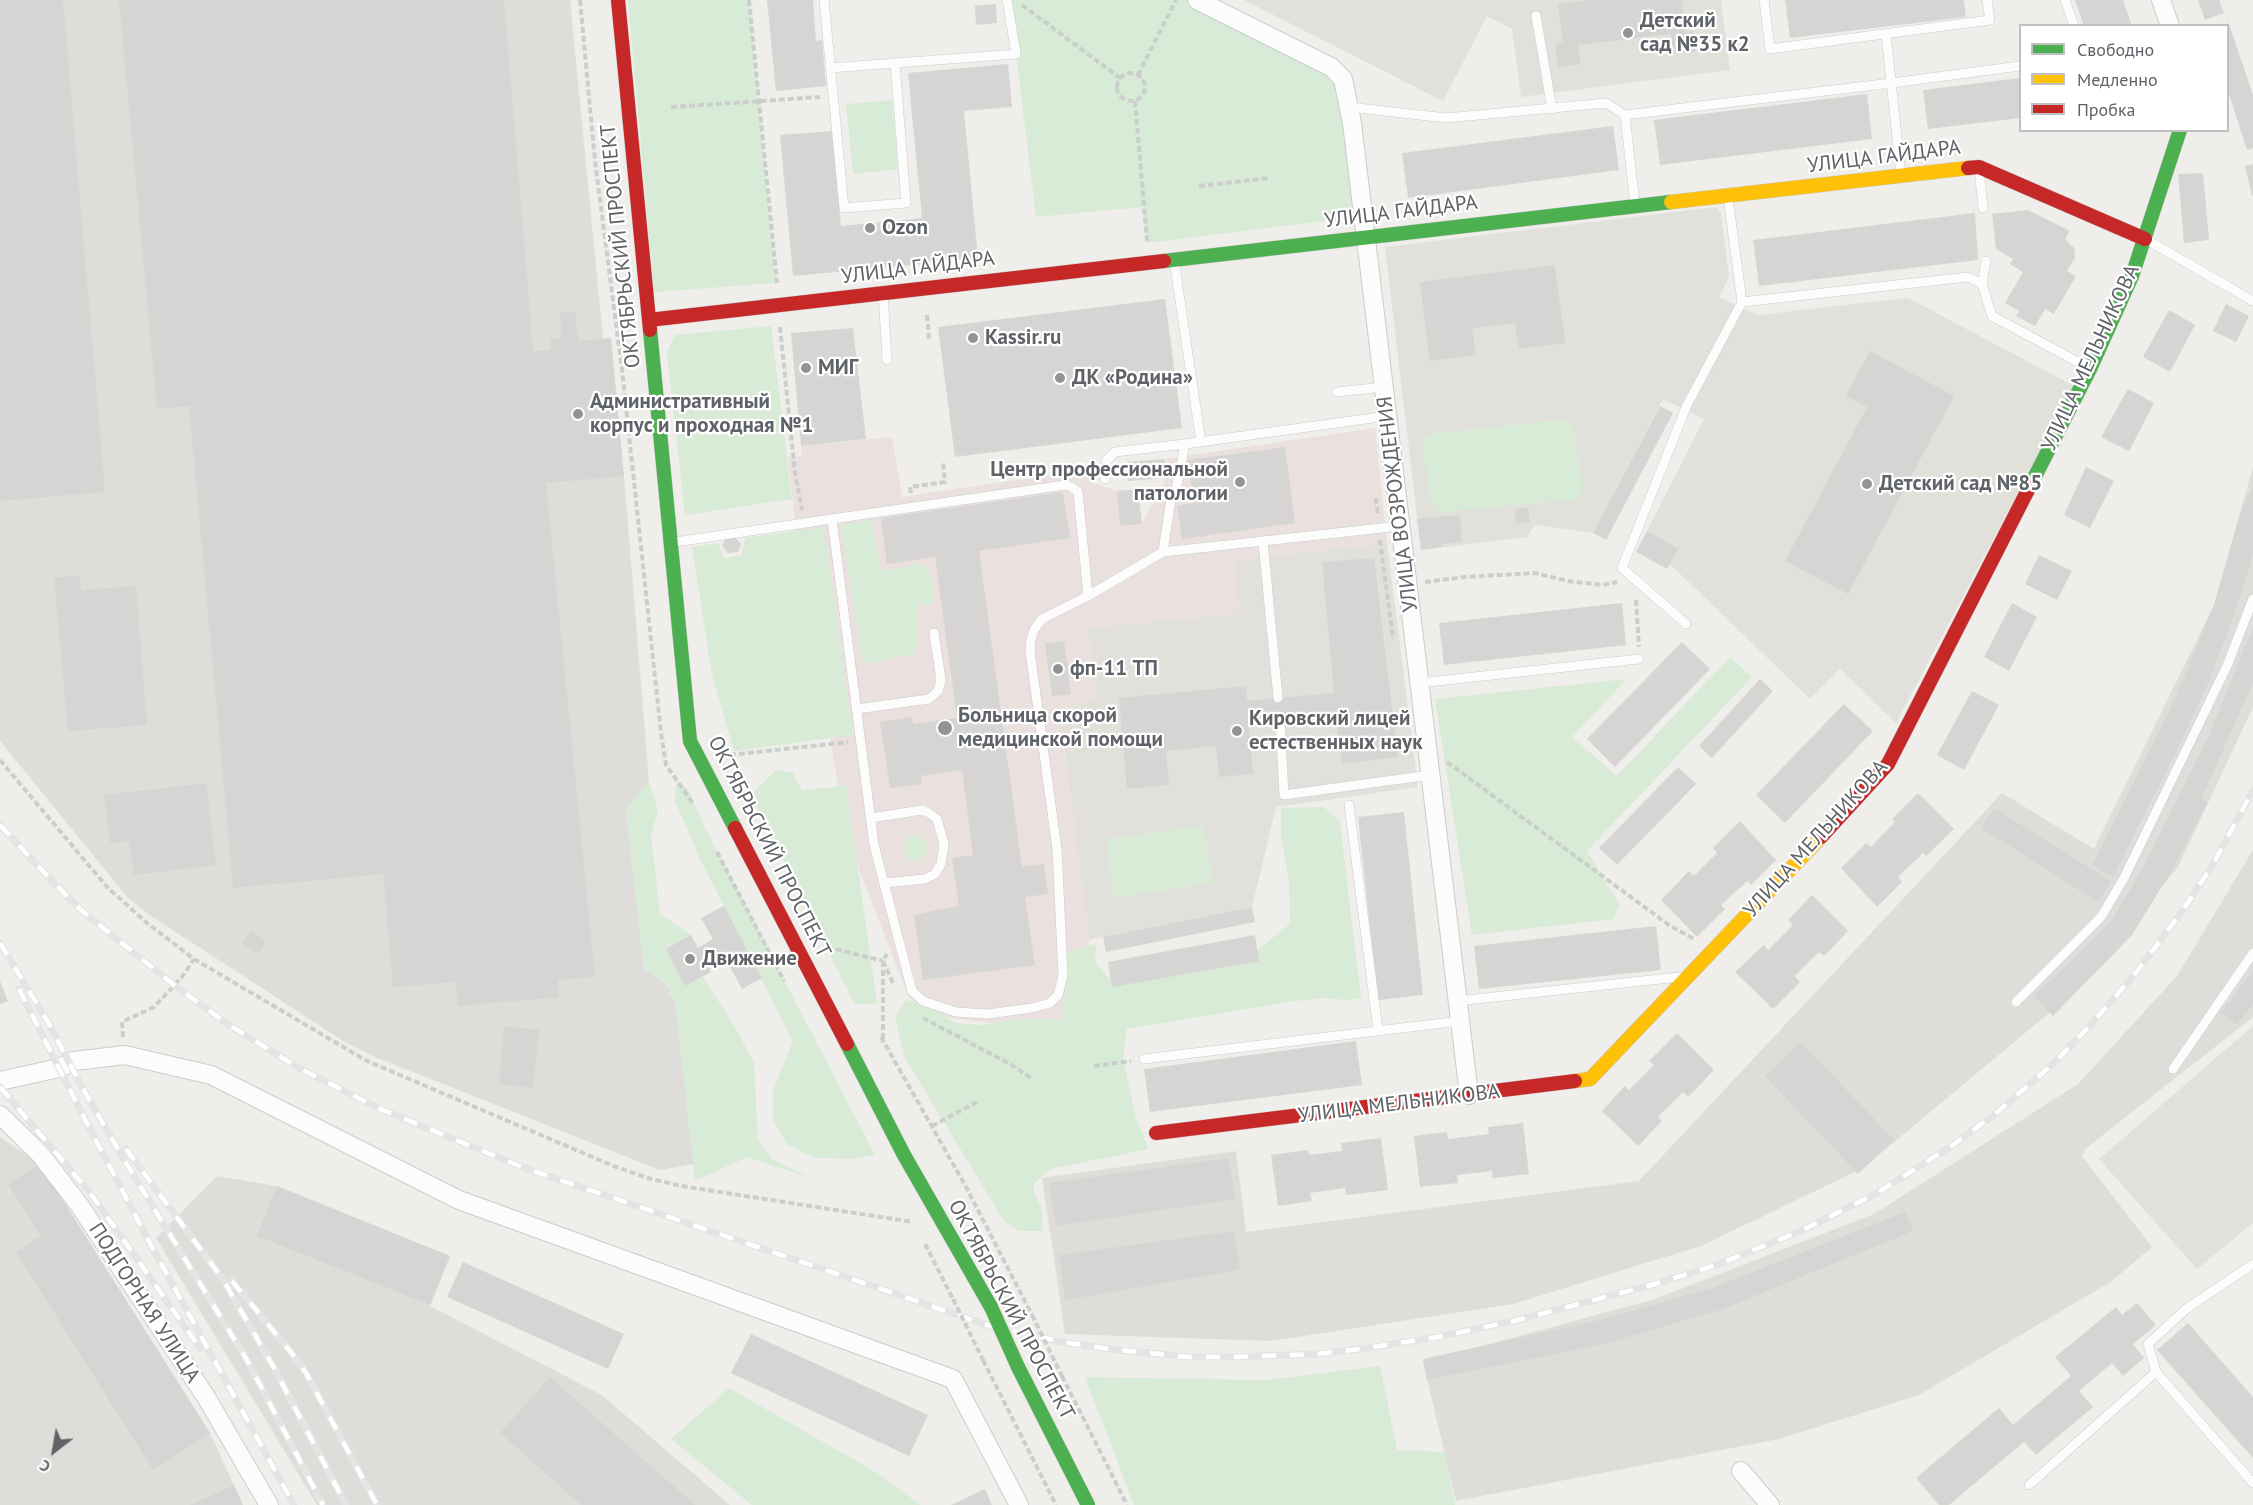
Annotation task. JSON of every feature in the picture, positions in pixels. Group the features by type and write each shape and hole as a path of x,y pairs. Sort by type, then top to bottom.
{"street":[{"name":"ОКТЯБРЬСКИЙ ПРОСПЕКТ","path":"618,0 690,741 904,1155 990,1306 1018,1367 1088,1505"},
{"name":"УЛИЦА ВОЗРОЖДЕНИЯ","path":"1197,0 1331,67 1343,79 1349,107 1469,1095"},
{"path":"2161,0 2169,24"},
{"name":"УЛИЦА МЕЛЬНИКОВА","path":"1156,1133 1590,1079 1888,764 2090,369 2132,276 2179,132"},
{"name":"УЛИЦА ГАЙДАРА","path":"649,320 1979,167 2145,239"},
{"path":"0,1081 59,1068 74,1061 125,1055 211,1075 459,1200 952,1379 1019,1505"},
{"name":"ПОДГОРНАЯ УЛИЦА","path":"0,1115 40,1154 80,1206 206,1397 269,1505"},
{"path":"1742,1471 1770,1505"}],"lane":[{"path":"824,0 844,208 906,203 895,63"},
{"path":"830,68 1016,54 1007,0"},
{"path":"1764,0 1770,49 1990,20 1987,0"},
{"path":"2065,0 2073,24"},
{"path":"1536,16 1552,109"},
{"path":"1886,34 1902,176"},
{"path":"1349,107 1446,118 1606,104 1625,115 2019,66"},
{"path":"1625,115 1635,207"},
{"path":"1979,167 1983,208"},
{"path":"1686,624 1622,568 1687,405 1742,302 1728,196"},
{"path":"2145,239 2253,301"},
{"path":"1174,260 1201,442"},
{"path":"1986,261 1983,284 1992,316 2090,369"},
{"path":"1742,302 1968,277 1983,284"},
{"path":"883,293 887,360"},
{"path":"1181,303 1191,300"},
{"path":"1337,392 1383,387"},
{"path":"1105,479 1106,461 1115,452 1387,416"},
{"path":"1162,552 1170,505 1177,485 1185,444"},
{"path":"669,543 1065,485 1078,492 1080,500 1088,596"},
{"path":"832,519 874,845 912,991 923,1001 956,1012 988,1014 1050,1003 1058,995 1063,975 1057,849 1030,651 1034,630 1042,619 1088,596 1162,552 1400,526"},
{"path":"1263,541 1278,698"},
{"path":"2016,1002 2101,917 2124,878 2227,666 2253,599"},
{"path":"857,709 929,699 938,691 940,680 934,633"},
{"path":"1419,683 1640,659"},
{"path":"1280,720 1284,795 1430,775"},
{"path":"1349,805 1378,1030"},
{"path":"871,818 922,810 937,819 944,844 941,864 935,874 925,879 884,883"},
{"path":"2173,1069 2253,953"},
{"path":"1457,1001 1688,976"},
{"path":"1144,1059 1460,1021"},
{"path":"2253,1264 2186,1310 2148,1344 2156,1372 2253,1483"},
{"path":"2029,1485 2156,1372"}],"path":[{"path":"580,0 595,161 622,370"},
{"path":"1016,0 1120,78"},
{"path":"1138,75 1176,0"},
{"path":"1126,74 1138,75 1144,81 1145,89 1142,97 1135,101 1126,100 1119,95 1117,87 1120,78 1126,74"},
{"path":"671,107 833,97"},
{"path":"1135,101 1147,243"},
{"path":"1199,186 1270,178"},
{"path":"927,315 929,341"},
{"path":"780,321 795,473 800,500"},
{"path":"910,487 945,482 943,461"},
{"path":"1376,496 1379,529"},
{"path":"1407,585 1535,573 1568,581 1603,585 1634,579 1640,659"},
{"path":"730,755 861,740"},
{"path":"1427,747 1669,925 1713,950"},
{"path":"0,760 108,888 147,923 195,959 367,1061 616,1167 651,1179 681,1186 913,1222"},
{"path":"827,947 883,962 882,1038 965,1185 1126,1505"},
{"path":"125,1055 122,1022 154,1007 164,999 195,959"},
{"path":"1094,1066 1144,1059"},
{"path":"932,1126 976,1102"},
{"path":"953,1299 1056,1505"}],"shaded area":[{"path":"0,0 570,0 603,338 624,476 649,782 626,810 644,968 669,987 675,999 694,1164 660,1170 375,1057 348,1044 148,914 128,898 0,741"},
{"path":"1244,0 1721,0 1730,70 1521,97 1512,29 1487,16 1443,101"},
{"path":"1717,207 1721,213 1729,277 1719,297 1758,315 1908,298 2074,386 1896,723 1840,669 1810,699 1670,564 1679,549 1647,531 1704,419 1663,399 1593,533 1535,525 1527,537 1421,550 1385,247"},
{"name":"Больница скорой медицинской помощи","path":"1375,428 1387,543 1235,560 1239,613 1087,628 1097,697 1060,713 1089,939 1088,1026 1005,1033 992,1023 928,1015 908,996 846,835 796,530 788,457 802,456 801,446 892,437 902,497 1091,469 1093,483 1117,491 1121,526 1142,524 1166,478 1164,459"},
{"path":"2253,467 2253,707 2178,867 2073,993 1863,1168 1701,1246 1513,1304 1271,1341 1065,1334 1042,1178 1236,1151 1246,1232 1639,1181 2002,793 2094,849 2214,605"},
{"name":"Кировский лицей естественных наук","path":"1387,543 1418,787 1276,807 1252,907 1089,940 1060,713 1096,697 1087,628 1239,613 1234,560"},
{"path":"2253,850 2253,1017 2085,1149 2082,1156 2152,1247 2112,1281 1919,1395 1779,1439 1456,1501 1423,1362 1655,1299 1874,1214 2078,1084 2177,976"},
{"path":"2253,1026 2253,1223 2197,1269 2099,1159"},
{"path":"0,1137 40,1164 210,1433 243,1505 0,1505"},
{"path":"217,1176 277,1186 450,1256 430,1306 602,1395 730,1505 317,1505 156,1238"}],"green space":[{"path":"628,0 749,0 776,283 654,292"},
{"path":"1007,0 1198,0 1331,67 1363,216 1147,243 1143,207 1036,217"},
{"path":"892,100 898,169 853,174 846,104"},
{"path":"771,326 792,499 685,515 667,352 675,335"},
{"path":"1567,421 1573,426 1583,488 1580,496 1574,500 1440,512 1433,506 1430,499 1423,446 1424,440 1430,434"},
{"path":"872,520 881,571 921,564 929,572 933,584 933,601 928,607 918,603 916,654 863,664 841,525"},
{"path":"824,527 853,735 734,751 712,675 692,547 718,543 724,558 742,555 745,538"},
{"path":"1730,657 1752,677 1587,851 1619,904 1614,919 1472,935 1435,699 1627,679 1572,737 1617,776"},
{"path":"776,770 793,773 802,791 846,785 877,1003 855,1005 751,795"},
{"path":"676,781 688,789 703,824 875,1155 852,1159 815,1158 788,1145 773,1120 773,1091 793,1041 700,859 675,801"},
{"path":"649,782 658,811 651,835 660,914 691,935 666,949 685,986 703,977 735,1027 754,1063 758,1140 772,1159 810,1178 747,1157 695,1181 675,999 669,996 669,986 644,968 626,809"},
{"path":"1324,807 1340,822 1361,998 1295,1001 1127,1029 1123,1057 1135,1114 1148,1149 1050,1169 1033,1184 1042,1210 1043,1231 1019,1231 1004,1221 904,1056 895,1017 906,1000 929,1007 955,1023 982,1025 1015,1019 1063,1019 1063,954 1096,944 1095,962 1110,979 1246,959 1290,924 1289,881 1281,836 1281,808"},
{"path":"1203,826 1214,883 1113,898 1106,839"},
{"path":"915,836 923,840 927,848 923,856 915,860 907,856 903,848 907,840"},
{"path":"1380,1366 1397,1450 1445,1452 1455,1505 1134,1505 1085,1377 1265,1380"},
{"path":"729,1388 877,1473 921,1505 752,1505 671,1439"}],"building":[{"path":"0,0 63,0 105,492 0,501"},
{"path":"119,0 504,0 533,351 551,350 550,339 562,338 560,313 575,311 578,341 611,338 624,476 546,483 595,977 558,980 559,997 458,1006 456,982 393,987 383,874 233,888 189,406 157,409"},
{"path":"767,0 813,0 816,41 822,40 826,86 776,91"},
{"name":"Детский сад №35 к2","path":"1590,0 1682,0 1686,32 1693,31 1696,52 1673,54 1671,34 1578,45 1580,64 1558,67 1555,44 1563,42 1558,4"},
{"path":"1785,0 1964,0 1966,17 1790,38"},
{"path":"2075,0 2123,0 2131,24 2083,24"},
{"path":"2198,0 2219,0 2224,13 2205,20"},
{"path":"996,4 997,23 976,25 975,6"},
{"path":"2228,21 2253,95 2253,148 2247,150 2229,94"},
{"path":"1008,64 1012,107 964,111 978,259 793,276 780,135 832,131 841,226 922,218 908,73"},
{"path":"2019,78 2019,118 1928,129 1923,90"},
{"path":"1867,94 1872,139 1660,165 1654,120"},
{"path":"1613,126 1619,170 1408,198 1402,153"},
{"path":"2253,164 2253,195 2252,196 2245,166"},
{"path":"2203,173 2209,240 2184,243 2178,174"},
{"path":"2028,210 2070,231 2065,239 2074,248 2075,258 2067,271 2076,276 2054,314 2045,309 2035,326 2016,316 2019,311 2005,303 2023,272 2010,264 2013,259 1996,249 1992,214"},
{"path":"1975,213 1978,260 1759,286 1753,240"},
{"path":"1555,265 1565,343 1519,349 1515,323 1472,328 1476,355 1430,361 1420,282"},
{"name":"ДК «Родина»","path":"1165,299 1182,428 955,457 938,327"},
{"path":"2226,304 2249,316 2236,342 2213,331"},
{"path":"2169,310 2195,325 2170,372 2143,357"},
{"path":"853,328 866,439 801,446 791,333"},
{"name":"Детский сад №85","path":"1870,351 1954,396 1848,594 1785,561 1867,407 1846,396"},
{"path":"2128,389 2154,403 2129,451 2101,437"},
{"path":"1660,406 1673,413 1606,540 1593,533"},
{"name":"Центр профессиональной патологии","path":"1285,447 1295,523 1182,539 1177,506 1194,503 1188,460"},
{"path":"1164,459 1166,478 1128,481 1127,462"},
{"path":"2086,467 2114,481 2090,528 2064,515"},
{"path":"2253,486 2253,552 2231,623 2209,681 2182,740 2113,877 2092,865 2175,699 2214,605 2240,514"},
{"path":"1138,489 1142,524 1120,526 1117,491"},
{"path":"1063,492 1070,538 979,551 1022,867 1044,864 1048,894 1025,897 1035,965 923,980 914,915 959,906 952,858 973,855 962,770 921,776 922,784 890,788 880,722 912,717 913,724 957,718 935,557 887,564 881,518"},
{"path":"1528,508 1530,522 1516,524 1515,509"},
{"path":"1460,515 1462,542 1441,544 1442,547 1421,550 1417,519"},
{"path":"1647,531 1679,549 1667,569 1636,552"},
{"path":"735,537 741,544 738,552 728,553 722,546 726,538"},
{"path":"2039,555 2072,571 2057,600 2025,584"},
{"path":"1374,558 1398,757 1342,764 1336,715 1249,723 1253,774 1219,777 1216,746 1166,751 1169,785 1127,789 1119,698 1246,686 1247,701 1334,693 1322,562"},
{"path":"80,575 81,590 136,586 147,725 68,731 54,578"},
{"path":"1622,603 1626,645 1444,665 1439,623"},
{"path":"2012,603 2037,617 2009,671 1984,657"},
{"path":"2253,628 2253,682 2201,799 2208,802 2172,870 2132,935 2053,1016 2033,996 2112,920 2140,873 2209,736"},
{"name":"фп-11 ТП","path":"1064,641 1071,694 1052,696 1045,643"},
{"path":"1682,642 1710,669 1615,767 1587,739"},
{"path":"1760,679 1773,691 1712,758 1699,746"},
{"path":"1972,691 1999,705 1964,770 1937,755"},
{"path":"1844,704 1873,731 1785,823 1756,795"},
{"path":"1678,767 1696,784 1617,865 1599,848"},
{"path":"206,783 216,865 134,875 129,841 110,843 104,795"},
{"path":"1918,793 1954,829 1926,856 1923,853 1898,877 1902,882 1877,907 1841,868 1866,843 1871,847 1895,822 1892,819"},
{"path":"1994,808 2111,881 2098,902 1981,828"},
{"path":"1404,812 1423,995 1378,1000 1358,817"},
{"path":"1740,821 1776,860 1751,885 1747,881 1721,905 1725,909 1697,937 1661,900 1689,871 1694,876 1717,853 1713,848"},
{"path":"1812,895 1848,931 1824,956 1819,952 1795,976 1800,982 1773,1009 1735,972 1764,945 1768,950 1793,925 1788,920"},
{"path":"724,906 762,978 742,989 723,954 707,963 711,972 685,986 666,949 691,935 698,948 713,939 701,918"},
{"path":"1252,907 1255,922 1106,952 1103,937"},
{"path":"1656,926 1661,970 1479,989 1474,946"},
{"path":"251,931 266,941 258,954 242,944"},
{"path":"1255,935 1259,961 1112,987 1108,962"},
{"path":"2253,971 2253,1005 2237,1025 2221,1012"},
{"path":"0,981 8,1001 0,1004"},
{"path":"504,1026 539,1030 533,1088 499,1084"},
{"path":"1677,1033 1714,1070 1688,1097 1683,1092 1658,1117 1662,1121 1638,1146 1602,1111 1625,1086 1629,1090 1654,1065 1649,1061"},
{"path":"1356,1041 1362,1085 1150,1112 1144,1069"},
{"path":"1801,1042 1894,1140 1858,1174 1765,1076"},
{"path":"1523,1123 1529,1174 1493,1178 1492,1171 1457,1175 1458,1183 1420,1187 1414,1136 1447,1132 1448,1139 1489,1134 1488,1127"},
{"path":"1381,1138 1388,1190 1346,1195 1345,1188 1310,1193 1312,1201 1278,1206 1271,1155 1308,1150 1309,1155 1342,1151 1341,1143"},
{"path":"1229,1158 1235,1199 1056,1226 1049,1183"},
{"path":"40,1164 210,1433 153,1470 16,1252 41,1236 8,1184"},
{"path":"277,1186 450,1256 430,1305 257,1236"},
{"path":"1905,1212 1913,1231 1723,1309 1604,1344 1427,1380 1423,1359 1600,1320 1712,1288"},
{"path":"1234,1231 1240,1270 1065,1300 1059,1255"},
{"path":"463,1262 624,1334 608,1369 447,1297"},
{"path":"2137,1303 2156,1325 2133,1344 2144,1358 2123,1376 2112,1363 2079,1391 2093,1407 2036,1455 2024,1442 1949,1505 1939,1505 1916,1478 1999,1408 2013,1425 2071,1376 2055,1357 2116,1307 2122,1315"},
{"path":"2188,1323 2253,1397 2253,1458 2157,1350"},
{"path":"751,1334 928,1415 909,1456 731,1373"},
{"path":"550,1377 695,1505 581,1505 500,1433"},
{"path":"234,1485 243,1505 190,1505"},
{"path":"985,1489 992,1505 951,1505"}],"railway":[{"path":"0,825 81,910 174,985 229,1025 299,1068 378,1108 522,1167 984,1324 1062,1342 1109,1349 1189,1357 1234,1357 1317,1354 1360,1349 1438,1337 1518,1320 1655,1284 1716,1265 1801,1231 1877,1193 1950,1147 1994,1115 2054,1063 2087,1029 2135,974 2183,910 2212,866 2253,790"},
{"path":"0,943 48,1022 123,1158 247,1360 323,1505"},
{"path":"19,989 152,1247 294,1505"},
{"path":"0,1087 91,1194 200,1348"},
{"path":"126,1149 222,1278 273,1366 346,1505"},
{"path":"232,1281 306,1373 377,1505"}],"traffic: fast":[{"path":"2031,484 2090,369 2132,276 2179,132"},
{"path":"1164,261 1671,202"},
{"path":"650,330 690,741 735,828"},
{"path":"847,1044 904,1155 991,1307"},
{"path":"991,1307 1018,1367"},
{"path":"1018,1367 1088,1505"}],"traffic: slow":[{"path":"1671,202 1968,168"},
{"path":"1575,1081 1590,1079 1821,837"}],"traffic: jam":[{"path":"618,0 650,330"},
{"path":"1968,168 1979,167 2145,239"},
{"path":"649,320 1164,261"},
{"path":"1821,837 1888,764 2031,484"},
{"path":"735,828 847,1044"},
{"path":"1156,1133 1575,1081"}],"place":[{"name":"Детский сад №35 к2","path":"1628,33"},
{"name":"Ozon","path":"870,228"},
{"name":"Kassir.ru","path":"973,338"},
{"name":"МИГ","path":"806,368"},
{"name":"ДК «Родина»","path":"1060,378"},
{"name":"Административный корпус и проходная №1","path":"578,414"},
{"name":"Центр профессиональной патологии","path":"1240,482"},
{"name":"Детский сад №85","path":"1867,484"},
{"name":"фп-11 ТП","path":"1058,669"},
{"name":"Больница скорой медицинской помощи","path":"945,728"},
{"name":"Кировский лицей естественных наук","path":"1237,731"},
{"name":"Движение","path":"690,959"}]}
